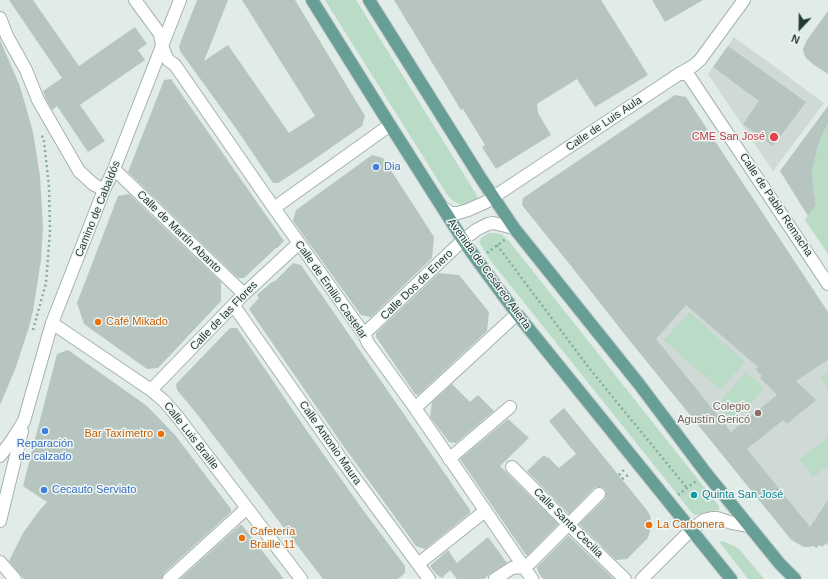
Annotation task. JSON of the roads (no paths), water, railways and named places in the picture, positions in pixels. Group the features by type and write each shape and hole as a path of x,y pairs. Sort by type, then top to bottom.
{"main road":[{"name":"Avenida de Cesáreo Alierta","path":"312,0 463,240 517,314 731,579"},
{"path":"369,0 480,177 514,228 639,384 706,473 780,564 795,579"}],"street":[{"name":"Calle de Emilio Castelar","path":"135,0 160,34 162,46 168,60 176,65 274,208 364,334 368,343 415,408 532,579"},
{"name":"Camino de Cabaldós","path":"0,521 24,421 52,323 180,0"},
{"name":"Calle de Luis Aula","path":"442,207 451,212 458,213 479,206 698,63 739,2"},
{"path":"0,18 7,36 26,70 38,100 79,171 94,184 104,190"},
{"name":"Calle de Pablo Remacha","path":"679,74 688,75 691,79 828,284"},
{"path":"274,208 390,125"},
{"name":"Calle de Martín Abanto","path":"114,169 244,294"},
{"name":"Calle Dos de Enero","path":"364,334 463,240 476,230 488,224 499,224 514,228"},
{"name":"Calle de las Flores","path":"151,390 244,294 299,243"},
{"name":"Calle Antonio Maura","path":"234,306 422,574"},
{"path":"415,408 517,314"},
{"name":"Calle Luis Braille","path":"52,323 151,390 164,401 301,579"},
{"path":"449,459 510,407"},
{"name":"Camino de Cabaldós","path":"0,456 24,421"},
{"name":"Calle Santa Cecilia","path":"512,467 625,579"},
{"path":"495,579 512,568 524,567 530,563 599,494"},
{"path":"169,579 247,508"},
{"path":"422,574 485,511"},
{"path":"642,579 691,530 704,520 712,518 722,519 732,523 749,526"},
{"path":"0,562 15,579"}],"place":[{"name":"CME San José","path":"774,137"},
{"name":"Dia","path":"376,167"},
{"name":"Café Mikado","path":"98,322"},
{"name":"Colegio Agustín Gericó","path":"758,413"},
{"name":"Reparación de calzado","path":"45,431"},
{"name":"Bar Taxímetro","path":"161,434"},
{"name":"Cecauto Serviato","path":"44,490"},
{"name":"Quinta San José","path":"694,495"},
{"name":"La Carbonera","path":"649,525"},
{"name":"Cafetería Braille 11","path":"242,538"}]}
